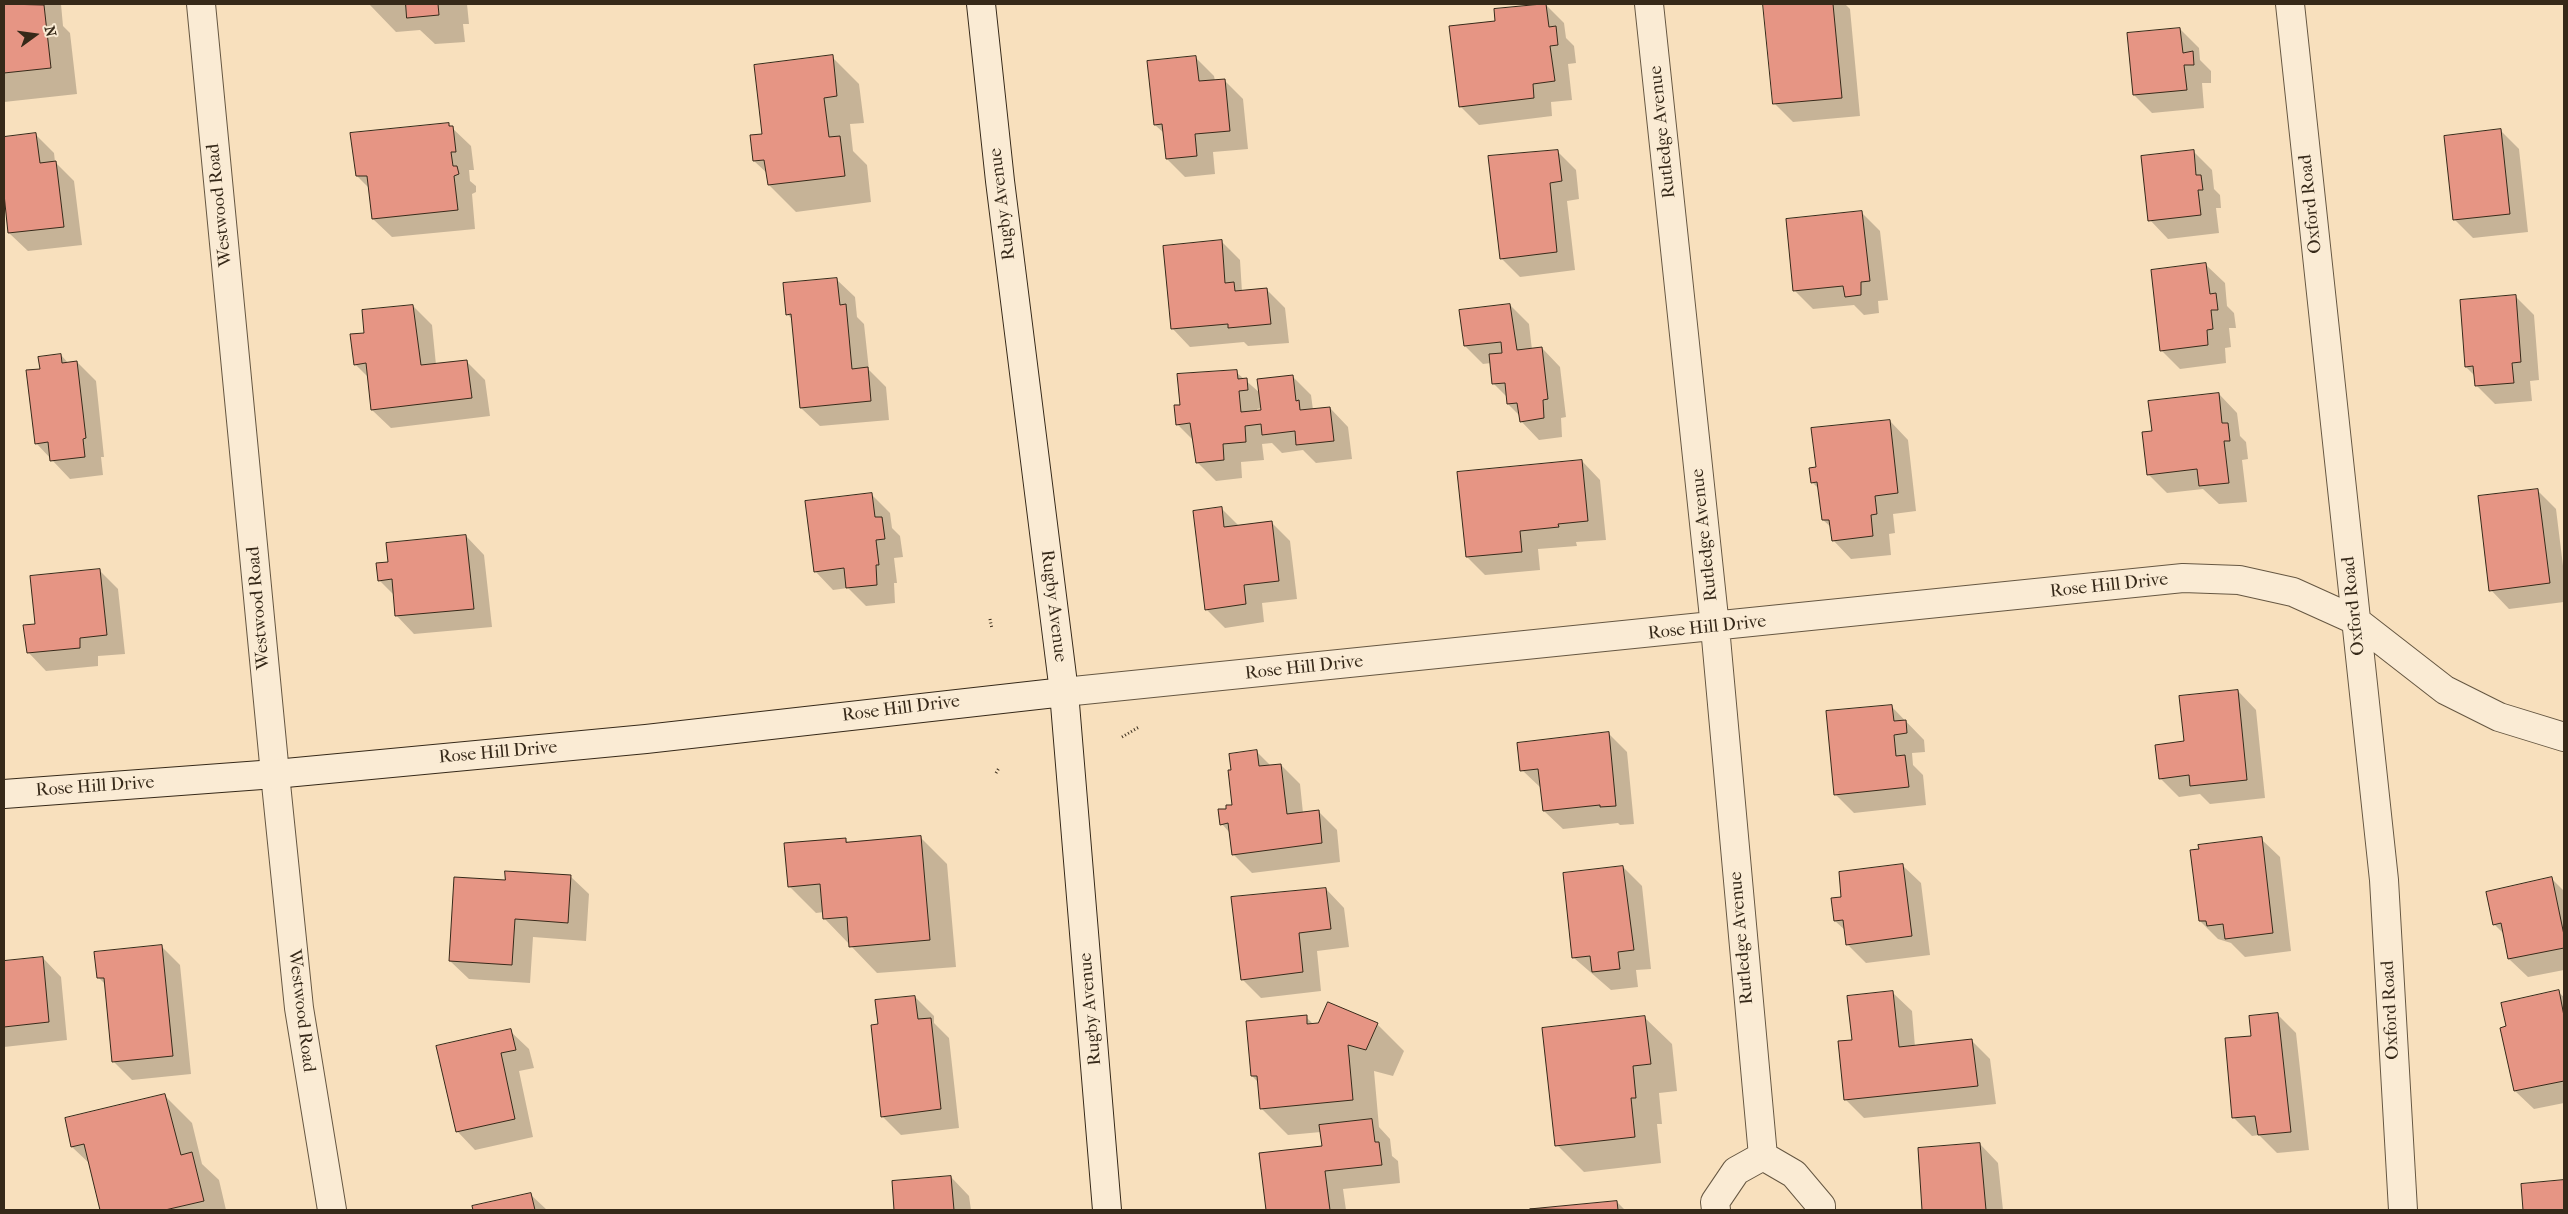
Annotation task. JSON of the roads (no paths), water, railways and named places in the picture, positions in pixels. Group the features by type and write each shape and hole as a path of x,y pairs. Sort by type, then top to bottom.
{"street":[{"name":"Westwood Road","path":"201,4 275,774 300,1008 332,1210"},
{"name":"Rugby Avenue","path":"981,4 1000,181 1064,692 1107,1210"},
{"name":"Rutledge Avenue","path":"1649,4 1715,627 1763,1156"},
{"name":"Oxford Road","path":"2290,4 2384,880 2403,1210"},
{"name":"Rose Hill Drive","path":"4,794 275,774 646,739 996,698 1715,627 2183,578 2239,580 2293,592 2355,620 2445,690 2498,718 2564,737"},
{"path":"1716,1210 1715,1202 1736,1171 1763,1156 1794,1174 1821,1206 1821,1210"}]}
